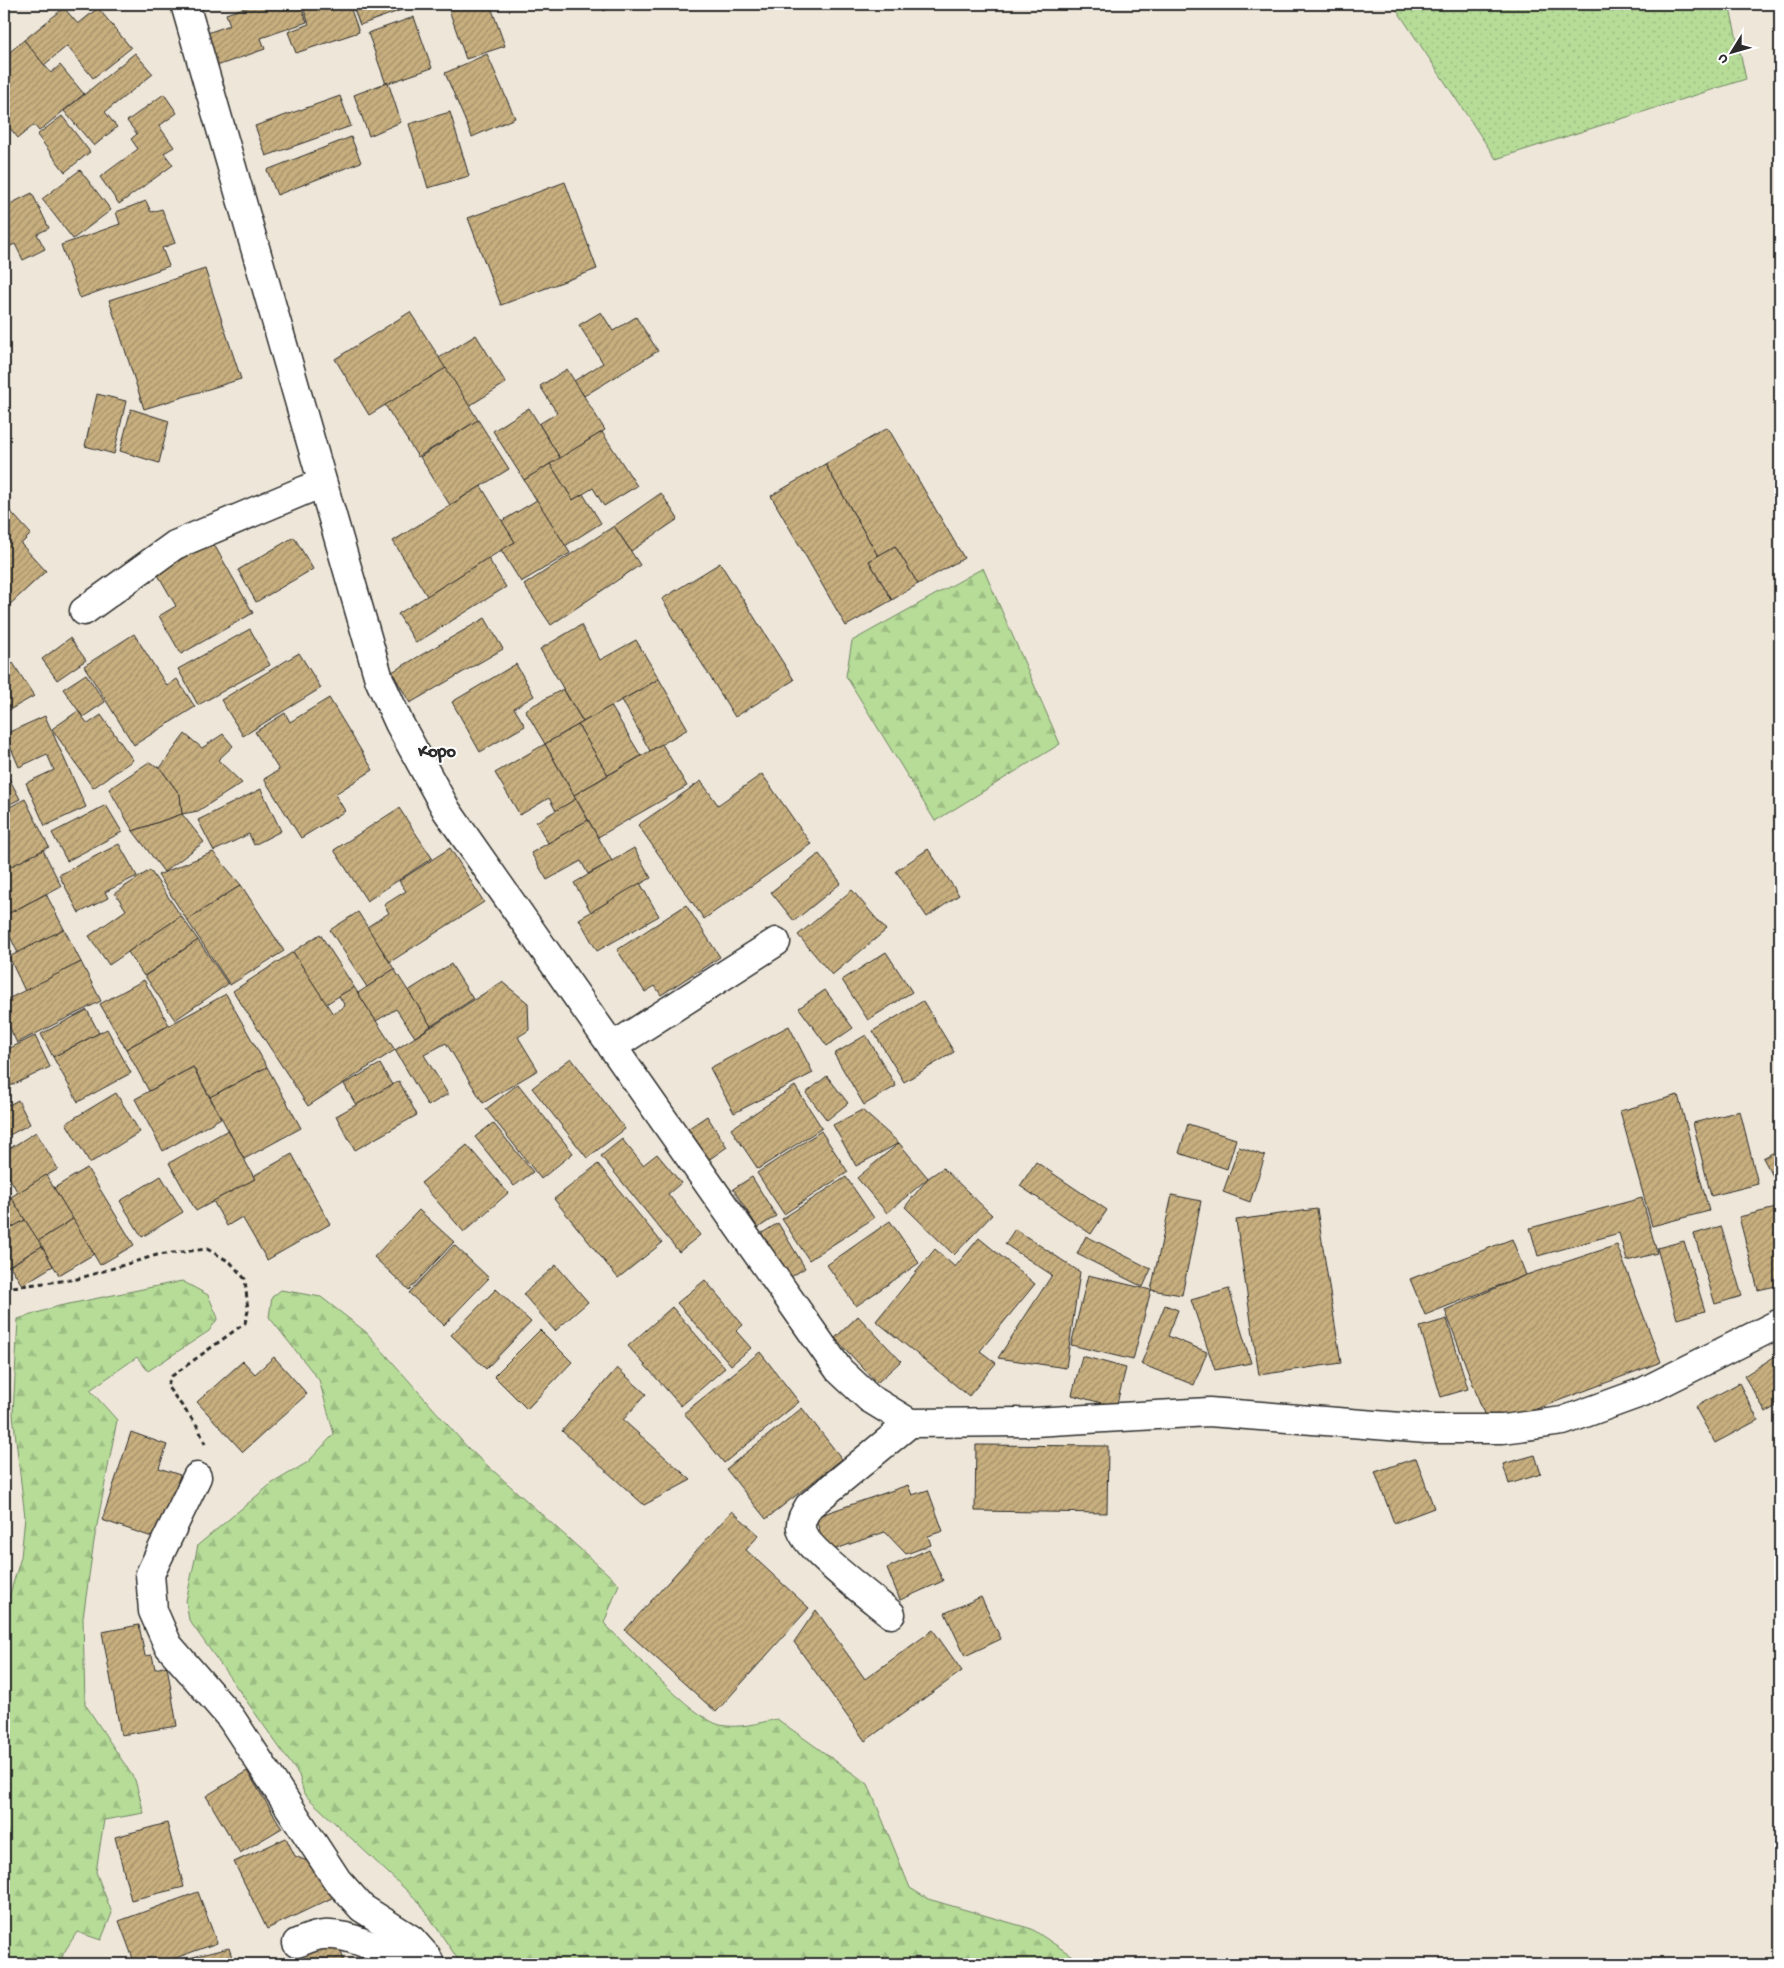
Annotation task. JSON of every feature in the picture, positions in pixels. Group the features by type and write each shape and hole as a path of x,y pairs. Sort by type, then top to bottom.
{"street":[{"path":"185,4 379,679 398,723 447,811 839,1370 868,1398 910,1423 1034,1422 1208,1412 1427,1429 1502,1429 1563,1421 1643,1392 1780,1323"},
{"path":"84,611 175,545 322,483"},
{"path":"612,1047 776,942"},
{"path":"891,1614 807,1541 801,1528 802,1518 809,1506 910,1423"},
{"path":"196,1477 150,1574 153,1611 168,1645 231,1718 337,1880 362,1908 411,1939 427,1957 430,1964"},
{"path":"297,1943 322,1935 338,1935 380,1949 410,1964"}],"path":[{"path":"4,1288 77,1279 157,1255 207,1249 230,1262 246,1280 248,1311 245,1323 172,1376 167,1386 204,1436 206,1454 196,1477"}],"green space":[{"path":"1393,4 1729,4 1746,79 1496,159"},
{"path":"983,568 1060,744 935,821 846,676 852,641"},
{"path":"182,1281 208,1295 218,1318 209,1331 148,1371 137,1357 90,1390 117,1420 94,1541 83,1618 85,1704 135,1780 144,1813 104,1820 96,1872 112,1913 101,1940 77,1932 63,1954 62,1964 4,1964 4,1614 21,1557 25,1517 13,1414 18,1319 59,1306"},
{"path":"281,1290 321,1297 366,1332 468,1448 619,1584 604,1623 677,1696 708,1720 720,1725 741,1726 777,1719 868,1784 910,1888 928,1899 1032,1929 1084,1964 461,1964 420,1903 304,1794 299,1775 189,1620 186,1601 198,1545 271,1484 308,1462 334,1434 319,1380 269,1317 272,1297"}],"building":[{"path":"255,4 300,4 307,22 261,38 265,49 211,68 199,36 230,25 226,14"},
{"path":"302,4 349,4 359,32 296,53 288,32 309,24"},
{"path":"352,4 406,4 407,8 360,25"},
{"path":"458,4 490,4 505,46 466,59 448,7"},
{"path":"599,4 616,4 604,11"},
{"path":"64,8 78,24 98,8 131,48 93,78 67,46 44,65 24,40"},
{"path":"414,17 432,68 386,84 368,33"},
{"path":"24,40 51,73 60,65 84,94 39,131 34,125 18,138 4,121 4,57"},
{"path":"135,53 153,74 105,112 117,127 94,146 64,111"},
{"path":"487,54 515,118 472,137 445,73"},
{"path":"388,82 401,122 369,136 354,95"},
{"path":"164,94 177,113 159,126 174,147 164,153 173,165 119,204 100,177 138,149 131,139 137,134 127,121"},
{"path":"340,96 351,126 266,156 255,126"},
{"path":"450,112 469,176 428,188 409,124"},
{"path":"62,116 90,152 65,172 37,135"},
{"path":"351,137 361,162 277,195 267,170"},
{"path":"80,170 111,210 73,239 42,199"},
{"path":"565,182 597,269 501,305 468,218"},
{"path":"32,193 49,228 37,234 45,249 23,260 15,244 4,249 4,207"},
{"path":"146,201 151,212 162,209 175,243 162,248 169,266 80,298 61,245 120,224 116,212"},
{"path":"205,269 241,379 144,409 109,300"},
{"path":"410,312 446,368 369,415 335,359"},
{"path":"601,312 613,331 636,317 658,351 584,396 574,381 603,363 579,325"},
{"path":"476,335 506,383 469,406 439,358"},
{"path":"446,368 478,420 418,457 385,405"},
{"path":"567,369 605,430 560,458 539,424 557,413 540,386"},
{"path":"97,394 126,401 114,454 85,446"},
{"path":"529,408 560,458 524,480 493,431"},
{"path":"131,409 169,421 159,463 120,451"},
{"path":"478,420 509,469 450,505 420,457"},
{"path":"888,428 964,558 918,584 895,546 878,556 825,464"},
{"path":"602,432 637,486 604,506 593,488 573,500 550,464"},
{"path":"550,464 573,500 583,494 601,523 565,546 524,480"},
{"path":"825,464 878,556 869,561 892,600 846,626 771,496"},
{"path":"481,486 515,542 427,596 393,541"},
{"path":"661,493 678,519 631,551 614,526"},
{"path":"537,500 570,553 521,582 501,550 515,542 502,521"},
{"path":"4,504 31,534 21,544 46,571 6,608 4,605"},
{"path":"614,526 640,565 551,625 524,585"},
{"path":"294,537 313,569 256,602 238,570"},
{"path":"212,541 253,613 181,654 159,616 176,606 157,573"},
{"path":"895,546 918,584 892,600 869,561"},
{"path":"488,558 506,587 416,643 398,614"},
{"path":"720,563 794,680 735,717 662,599"},
{"path":"485,618 503,649 410,703 392,672"},
{"path":"581,625 600,660 636,640 659,679 583,722 540,649"},
{"path":"250,629 270,665 198,705 178,669"},
{"path":"134,634 167,686 177,679 195,707 134,745 84,666"},
{"path":"70,638 86,660 57,680 42,659"},
{"path":"299,653 321,688 243,736 221,700"},
{"path":"13,663 34,696 4,713 4,670"},
{"path":"516,664 534,696 514,708 525,726 480,752 452,702"},
{"path":"86,674 105,702 83,717 63,689"},
{"path":"659,679 688,729 650,751 622,700"},
{"path":"563,689 583,722 545,744 525,710"},
{"path":"329,698 373,770 335,794 345,811 301,838 264,779 279,770 255,732 285,713 290,722"},
{"path":"611,706 641,756 608,775 578,725"},
{"path":"78,711 88,724 101,715 133,760 93,788 52,729"},
{"path":"45,716 86,807 45,826 26,783 54,770 47,754 19,767 5,734"},
{"path":"578,725 608,775 574,795 545,744"},
{"path":"185,734 202,748 223,734 233,746 218,760 242,783 198,811 182,814 180,795 160,768"},
{"path":"4,741 11,755 4,759"},
{"path":"545,744 576,799 556,811 549,798 520,815 495,773"},
{"path":"662,744 687,786 598,837 574,795"},
{"path":"149,762 160,768 180,795 182,814 133,831 109,789"},
{"path":"4,769 20,799 4,807"},
{"path":"762,774 811,844 704,919 638,825 701,781 718,805"},
{"path":"261,789 281,831 254,845 249,834 214,851 198,820"},
{"path":"25,799 49,847 4,870 4,810"},
{"path":"576,799 588,820 548,843 536,822"},
{"path":"106,805 122,832 67,861 52,833"},
{"path":"399,808 432,858 367,901 334,850"},
{"path":"182,814 204,842 164,872 133,831"},
{"path":"588,820 612,861 588,874 581,861 547,880 531,853"},
{"path":"119,844 137,876 105,892 108,898 79,913 59,875"},
{"path":"450,848 484,902 390,962 367,927 389,913 384,905 406,891 399,881"},
{"path":"634,848 651,878 591,912 574,883"},
{"path":"928,849 959,895 927,917 896,871"},
{"path":"43,850 61,886 4,916 4,870"},
{"path":"213,852 241,885 187,920 158,875"},
{"path":"819,854 841,883 794,921 771,892"},
{"path":"150,870 181,916 109,965 89,936 126,910 115,893"},
{"path":"640,883 659,916 597,951 579,919"},
{"path":"241,885 284,951 230,985 187,920"},
{"path":"852,890 886,930 832,975 798,935"},
{"path":"46,894 64,929 18,953 4,924 4,916"},
{"path":"686,905 720,957 661,995 655,986 645,992 617,950"},
{"path":"358,912 394,969 367,987 330,930"},
{"path":"181,916 198,940 144,976 128,952"},
{"path":"64,929 81,962 25,991 9,957"},
{"path":"320,934 354,987 326,1004 293,952"},
{"path":"198,940 228,984 175,1020 145,976"},
{"path":"293,952 333,1014 345,1006 339,996 354,987 395,1050 308,1106 233,991"},
{"path":"886,952 912,992 868,1020 842,980"},
{"path":"81,962 101,1001 17,1043 4,1016 4,1001"},
{"path":"451,964 473,999 431,1026 408,991"},
{"path":"394,969 431,1026 415,1037 396,1009 376,1021 358,993"},
{"path":"144,980 169,1025 126,1049 100,1004"},
{"path":"502,982 528,1003 529,1030 518,1037 538,1070 483,1103 446,1043 424,1055 448,1094 428,1106 395,1050"},
{"path":"825,990 853,1028 827,1046 799,1008"},
{"path":"226,994 267,1067 210,1097 193,1067 149,1091 126,1049"},
{"path":"923,1001 954,1052 904,1082 873,1031"},
{"path":"87,1010 99,1033 53,1057 41,1034"},
{"path":"789,1026 813,1073 734,1113 710,1068"},
{"path":"107,1029 131,1073 78,1102 53,1057"},
{"path":"4,1032 9,1044 4,1047"},
{"path":"866,1035 896,1086 864,1105 834,1054"},
{"path":"35,1036 50,1067 4,1089 4,1051"},
{"path":"571,1058 625,1129 587,1158 532,1088"},
{"path":"380,1064 392,1085 356,1105 344,1084"},
{"path":"193,1067 221,1118 163,1151 135,1099"},
{"path":"267,1067 301,1128 244,1159 210,1097"},
{"path":"827,1076 848,1103 827,1120 806,1093"},
{"path":"399,1081 417,1115 355,1150 336,1116"},
{"path":"518,1084 573,1153 541,1179 486,1109"},
{"path":"795,1086 822,1128 758,1169 731,1129"},
{"path":"116,1093 140,1132 90,1163 66,1123"},
{"path":"1678,1095 1709,1211 1652,1226 1620,1111"},
{"path":"4,1096 9,1105 18,1100 30,1124 4,1138"},
{"path":"862,1110 899,1143 856,1166 833,1125"},
{"path":"1740,1111 1758,1184 1711,1196 1693,1123"},
{"path":"707,1116 727,1147 704,1163 683,1132"},
{"path":"493,1123 533,1172 514,1186 475,1137"},
{"path":"1188,1124 1236,1139 1227,1169 1179,1153"},
{"path":"228,1130 255,1179 196,1211 169,1163"},
{"path":"821,1131 848,1172 784,1214 757,1173"},
{"path":"36,1132 58,1169 18,1193 4,1168 4,1152"},
{"path":"622,1139 643,1165 657,1154 681,1183 668,1194 700,1235 679,1252 601,1156"},
{"path":"899,1143 928,1178 887,1213 857,1178"},
{"path":"467,1145 508,1193 464,1232 421,1183"},
{"path":"1239,1147 1265,1156 1250,1202 1223,1192"},
{"path":"1780,1149 1780,1189 1763,1158"},
{"path":"292,1154 330,1224 267,1260 242,1217 227,1226 213,1201 255,1179 253,1176"},
{"path":"1036,1162 1107,1210 1091,1234 1020,1186"},
{"path":"598,1164 662,1243 618,1278 554,1199"},
{"path":"87,1168 134,1245 100,1265 54,1188"},
{"path":"943,1168 992,1215 954,1255 905,1207 928,1178"},
{"path":"46,1175 73,1219 38,1241 11,1197"},
{"path":"161,1176 183,1212 142,1237 120,1201"},
{"path":"752,1177 776,1216 758,1228 733,1189"},
{"path":"846,1177 874,1218 809,1260 782,1219"},
{"path":"1172,1195 1201,1201 1182,1295 1151,1290"},
{"path":"11,1197 25,1220 4,1232 4,1202"},
{"path":"1642,1198 1657,1253 1627,1261 1619,1233 1538,1256 1530,1228"},
{"path":"1780,1207 1780,1285 1758,1290 1739,1217"},
{"path":"1317,1209 1341,1363 1259,1375 1236,1220"},
{"path":"419,1210 454,1242 409,1290 374,1257"},
{"path":"73,1219 94,1254 59,1275 38,1241"},
{"path":"25,1220 42,1246 4,1269 4,1232"},
{"path":"890,1221 919,1263 856,1306 827,1265"},
{"path":"778,1223 805,1268 786,1280 759,1235"},
{"path":"1721,1226 1742,1296 1715,1304 1694,1234"},
{"path":"1015,1229 1080,1272 1066,1368 998,1358 1052,1275 1005,1244"},
{"path":"1086,1236 1151,1269 1143,1287 1077,1254"},
{"path":"979,1238 1035,1284 980,1351 996,1363 969,1396 876,1321 935,1249 955,1267"},
{"path":"1512,1239 1526,1275 1425,1315 1410,1279"},
{"path":"1684,1241 1705,1311 1677,1319 1657,1248"},
{"path":"454,1245 489,1278 444,1325 409,1293"},
{"path":"1617,1245 1661,1362 1489,1427 1445,1310 1526,1275"},
{"path":"42,1246 53,1266 22,1285 10,1266"},
{"path":"556,1265 588,1302 555,1331 523,1294"},
{"path":"1088,1275 1151,1290 1133,1360 1071,1345"},
{"path":"705,1280 743,1325 736,1331 751,1348 731,1365 677,1303"},
{"path":"496,1289 531,1322 486,1369 451,1335"},
{"path":"1229,1289 1251,1363 1215,1370 1191,1300"},
{"path":"1165,1305 1178,1310 1168,1336 1207,1352 1194,1385 1141,1364"},
{"path":"672,1307 725,1368 681,1406 628,1346"},
{"path":"858,1316 901,1361 877,1383 835,1338"},
{"path":"1447,1319 1468,1389 1441,1397 1420,1327"},
{"path":"540,1330 572,1362 527,1409 494,1376"},
{"path":"760,1352 799,1402 724,1463 684,1413"},
{"path":"1780,1353 1780,1404 1766,1412 1744,1376"},
{"path":"1082,1356 1126,1368 1116,1407 1072,1395"},
{"path":"274,1357 307,1394 243,1452 197,1402 243,1361 255,1374"},
{"path":"617,1368 646,1394 623,1420 691,1480 644,1505 562,1431"},
{"path":"1739,1383 1758,1420 1715,1443 1695,1407"},
{"path":"802,1408 842,1459 766,1519 726,1469"},
{"path":"131,1432 167,1445 159,1468 180,1475 158,1539 102,1520"},
{"path":"976,1445 1108,1446 1107,1513 975,1511"},
{"path":"1535,1455 1541,1474 1509,1484 1503,1464"},
{"path":"1416,1458 1434,1508 1394,1523 1375,1472"},
{"path":"908,1485 912,1495 928,1490 943,1531 928,1536 931,1545 906,1554 885,1532 827,1552 815,1517"},
{"path":"732,1511 759,1535 746,1550 809,1608 716,1712 625,1630"},
{"path":"929,1549 943,1581 900,1600 887,1568"},
{"path":"981,1597 1001,1639 965,1656 945,1613"},
{"path":"816,1610 865,1679 933,1630 962,1671 865,1741 794,1642"},
{"path":"139,1625 145,1656 152,1655 155,1669 167,1666 177,1726 121,1735 102,1632"},
{"path":"247,1771 282,1828 240,1853 206,1796"},
{"path":"167,1823 184,1887 131,1900 115,1837"},
{"path":"286,1838 295,1856 319,1866 334,1897 267,1929 234,1862"},
{"path":"198,1892 217,1943 159,1964 135,1964 119,1921"},
{"path":"339,1939 344,1964 290,1964 309,1944"},
{"path":"229,1948 234,1964 174,1964 173,1962"}],"district":[{"name":"Kopo","path":"437,750"}]}
